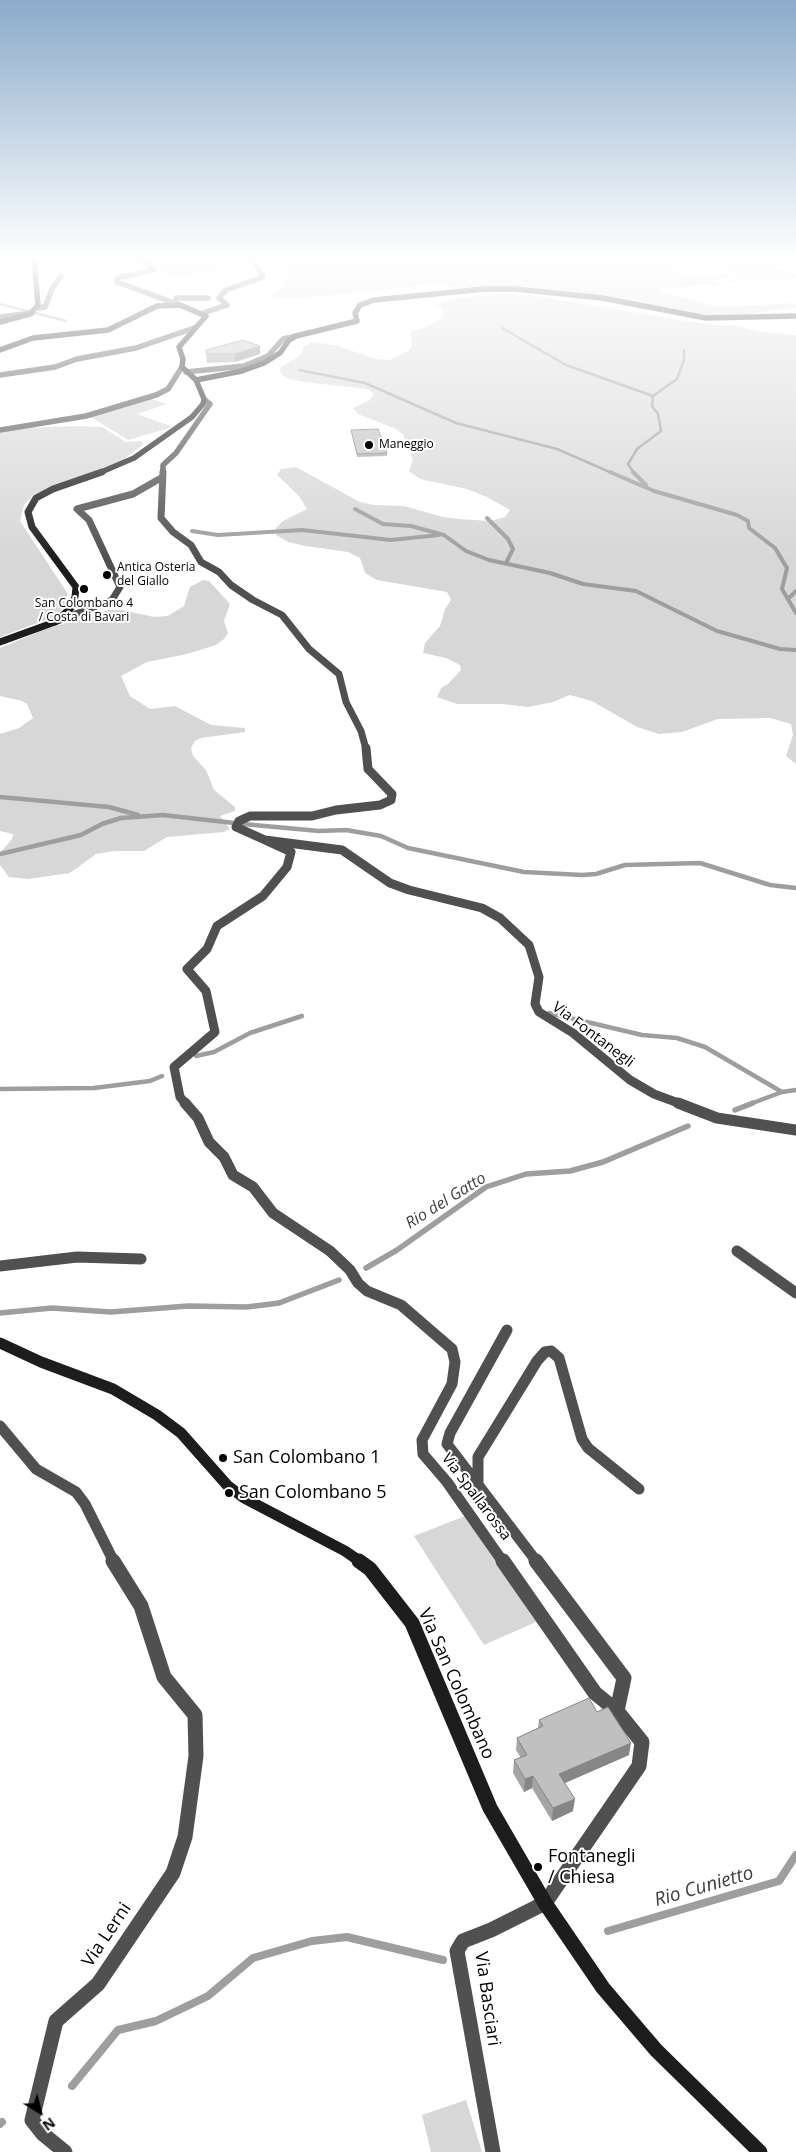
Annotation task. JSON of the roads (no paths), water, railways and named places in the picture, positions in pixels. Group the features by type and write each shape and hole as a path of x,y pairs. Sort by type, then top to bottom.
{"street":[{"path":"0,375 55,367 81,358"},
{"path":"55,622 71,608 76,587 32,527 28,512 36,498 53,489 119,466 134,458 192,417 203,404 204,399 196,380 184,370 181,358"},
{"path":"0,430 86,416 156,395 168,389 184,370 244,366 262,358"},
{"path":"196,380 242,371 271,358"},
{"name":"Via Fontanegli","path":"204,399 210,404 176,453 163,465 161,478 161,518 173,532 191,545 198,559 219,572 231,585 282,615 309,649 339,674 346,702 361,731 367,751 368,769 392,794 391,800 380,805 336,810 312,816 250,816 236,824 242,830 264,840 342,850 390,883 488,911 500,918 529,945 539,977 534,1004 539,1012 573,1033 630,1080 654,1094 717,1118 796,1130"},
{"path":"0,642 112,600 120,587 89,520 76,509 133,494 161,478"},
{"name":"Via Spallarossa","path":"264,840 291,852 287,867 263,896 217,926 207,950 187,969 206,991 215,1032 174,1068 180,1097 198,1118 209,1142 224,1158 232,1175 253,1186 273,1213 330,1251 350,1270 358,1283 367,1291 401,1305 452,1348 455,1362 452,1384 422,1440 423,1454 447,1482 594,1693 617,1711 642,1742 639,1766 541,1897"},
{"path":"737,1252 796,1294"},
{"path":"0,1266 77,1257 141,1259"},
{"name":"Via Spallarossa","path":"507,1330 450,1433 447,1444 478,1488 624,1678 617,1711"},
{"name":"Via San Colombano","path":"0,1343 41,1362 113,1389 157,1415 182,1433 228,1485 244,1498 345,1551 370,1569 393,1596 412,1623 490,1808 541,1897 604,1988 656,2050 760,2152"},
{"name":"Via Spallarossa","path":"478,1488 478,1456 537,1361 545,1352 551,1351 559,1358 582,1439 588,1448 639,1489"},
{"name":"Via Lerni","path":"0,1426 36,1469 76,1492 85,1504 112,1560 141,1606 164,1677 195,1715 196,1756 184,1837 173,1873 98,1984 56,2021 32,2120 43,2134 66,2152"},
{"name":"Via Basciari","path":"493,2152 457,1951 462,1941 541,1897"}],"waterway":[{"path":"555,358 566,365 653,396"},
{"path":"653,396 677,379 684,358"},
{"path":"299,370 365,383 456,423 557,449 612,473"},
{"path":"634,473 628,464 637,449 661,431 658,414 652,406 653,396"},
{"path":"610,472 654,491 737,515 748,521 749,528 775,548 787,568 782,589 796,613"},
{"path":"634,473 646,485"},
{"path":"355,509 383,524 411,526 444,535 466,551 489,560 550,573 583,584 636,591 717,631 780,649 796,650"},
{"path":"487,518 508,539 513,549 506,563"},
{"path":"192,531 218,535 302,530 391,540 439,535"},
{"path":"789,598 796,591"},
{"path":"0,797 109,807 138,815"},
{"path":"0,854 81,835 102,824 121,818 163,815 234,823"},
{"path":"243,824 319,831 346,830 381,836 408,848 524,872 582,875 596,874 625,865 700,863 770,885 796,888"},
{"path":"549,1013 642,1035 677,1038 705,1047 782,1092"},
{"path":"196,1056 214,1052 250,1033 302,1016"},
{"path":"0,1089 94,1088 150,1081 162,1076"},
{"name":"Rio del Gatto","path":"782,1092 796,1090"},
{"name":"Rio del Gatto","path":"750,1104 782,1092"},
{"name":"Rio del Gatto","path":"735,1110 753,1103"},
{"name":"Rio del Gatto","path":"366,1268 397,1250 486,1187 526,1174 570,1171 603,1162 688,1126"},
{"name":"Rio del Gatto","path":"0,1313 52,1308 111,1312 188,1306 247,1307 279,1303 339,1280"},
{"name":"Rio Cunietto","path":"608,1931 779,1881 796,1855"},
{"name":"Rio Cunietto","path":"72,2086 118,2030 156,2021 208,1996 253,1958 312,1941 347,1937 443,1960"}],"place":[{"name":"Maneggio","path":"369,445"},
{"name":"Antica Osteria del Giallo","path":"107,575"},
{"name":"San Colombano 4 / Costa di Bavari","path":"84,589"},
{"name":"San Colombano 1","path":"223,1458"},
{"name":"San Colombano 5","path":"229,1493"},
{"name":"Fontanegli / Chiesa","path":"538,1867"}]}
